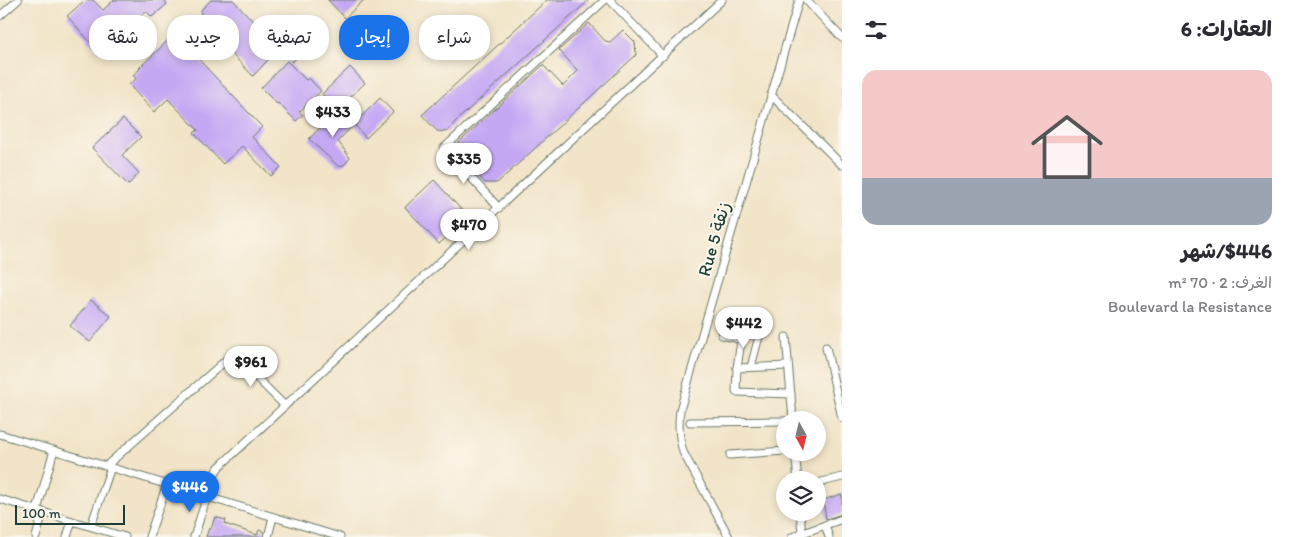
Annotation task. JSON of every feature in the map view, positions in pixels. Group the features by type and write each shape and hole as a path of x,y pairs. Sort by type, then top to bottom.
{"street":[{"path":"0,16 18,0"},
{"path":"500,208 444,148 605,0"},
{"path":"610,0 663,56"},
{"path":"194,537 208,483 215,472 722,0"},
{"name":"Rue 5 زنقة","path":"729,537 683,452 678,426 680,410 799,0"},
{"path":"806,0 841,35"},
{"path":"771,95 842,165"},
{"path":"722,335 741,340 736,391 790,394"},
{"path":"751,368 759,336"},
{"path":"786,337 792,411"},
{"path":"826,347 842,418"},
{"path":"92,526 109,467 233,354 285,406"},
{"path":"737,368 788,366"},
{"path":"690,422 776,421"},
{"path":"0,435 336,536"},
{"path":"36,537 54,450"},
{"path":"730,455 776,452"},
{"path":"826,481 842,477"},
{"path":"149,537 167,484"},
{"path":"0,499 125,537"},
{"path":"268,537 274,517"},
{"path":"792,537 842,519"},
{"path":"67,537 72,520"},
{"path":"825,525 829,537"}],"building":[{"path":"85,0 93,0 103,10 114,0 164,0 167,4 154,15 150,15 146,11 141,15 89,15 89,41 67,16"},
{"path":"211,0 233,0 249,17 249,60 268,60 253,76 238,60 239,15 201,15 201,10"},
{"path":"328,0 364,0 348,15 342,15"},
{"path":"547,0 589,0 455,122 447,132 437,131 422,115 482,60 490,60 490,52"},
{"path":"589,23 605,41 610,42 623,30 635,42 636,55 497,183 485,183 453,148 543,65 563,86 578,71 559,50"},
{"path":"167,42 167,60 199,60 262,127 252,137 281,167 271,176 242,146 223,164 194,133 198,130 168,99 154,112 129,85 136,79 133,75 147,60 157,60 157,51"},
{"path":"287,61 306,80 309,78 321,91 299,112 303,115 296,121 261,88"},
{"path":"350,67 365,83 338,109 322,94"},
{"path":"380,98 393,112 366,138 354,124"},
{"path":"338,109 354,124 338,141 350,158 344,165 338,166 309,139"},
{"path":"123,119 141,137 122,155 139,173 128,185 92,148"},
{"path":"434,180 468,217 439,244 405,207"},
{"path":"91,300 111,316 90,342 70,326"},
{"path":"842,494 842,514 826,519 826,499"},
{"path":"215,517 226,520 225,524 257,535 259,530 264,532 263,537 206,537"}]}
